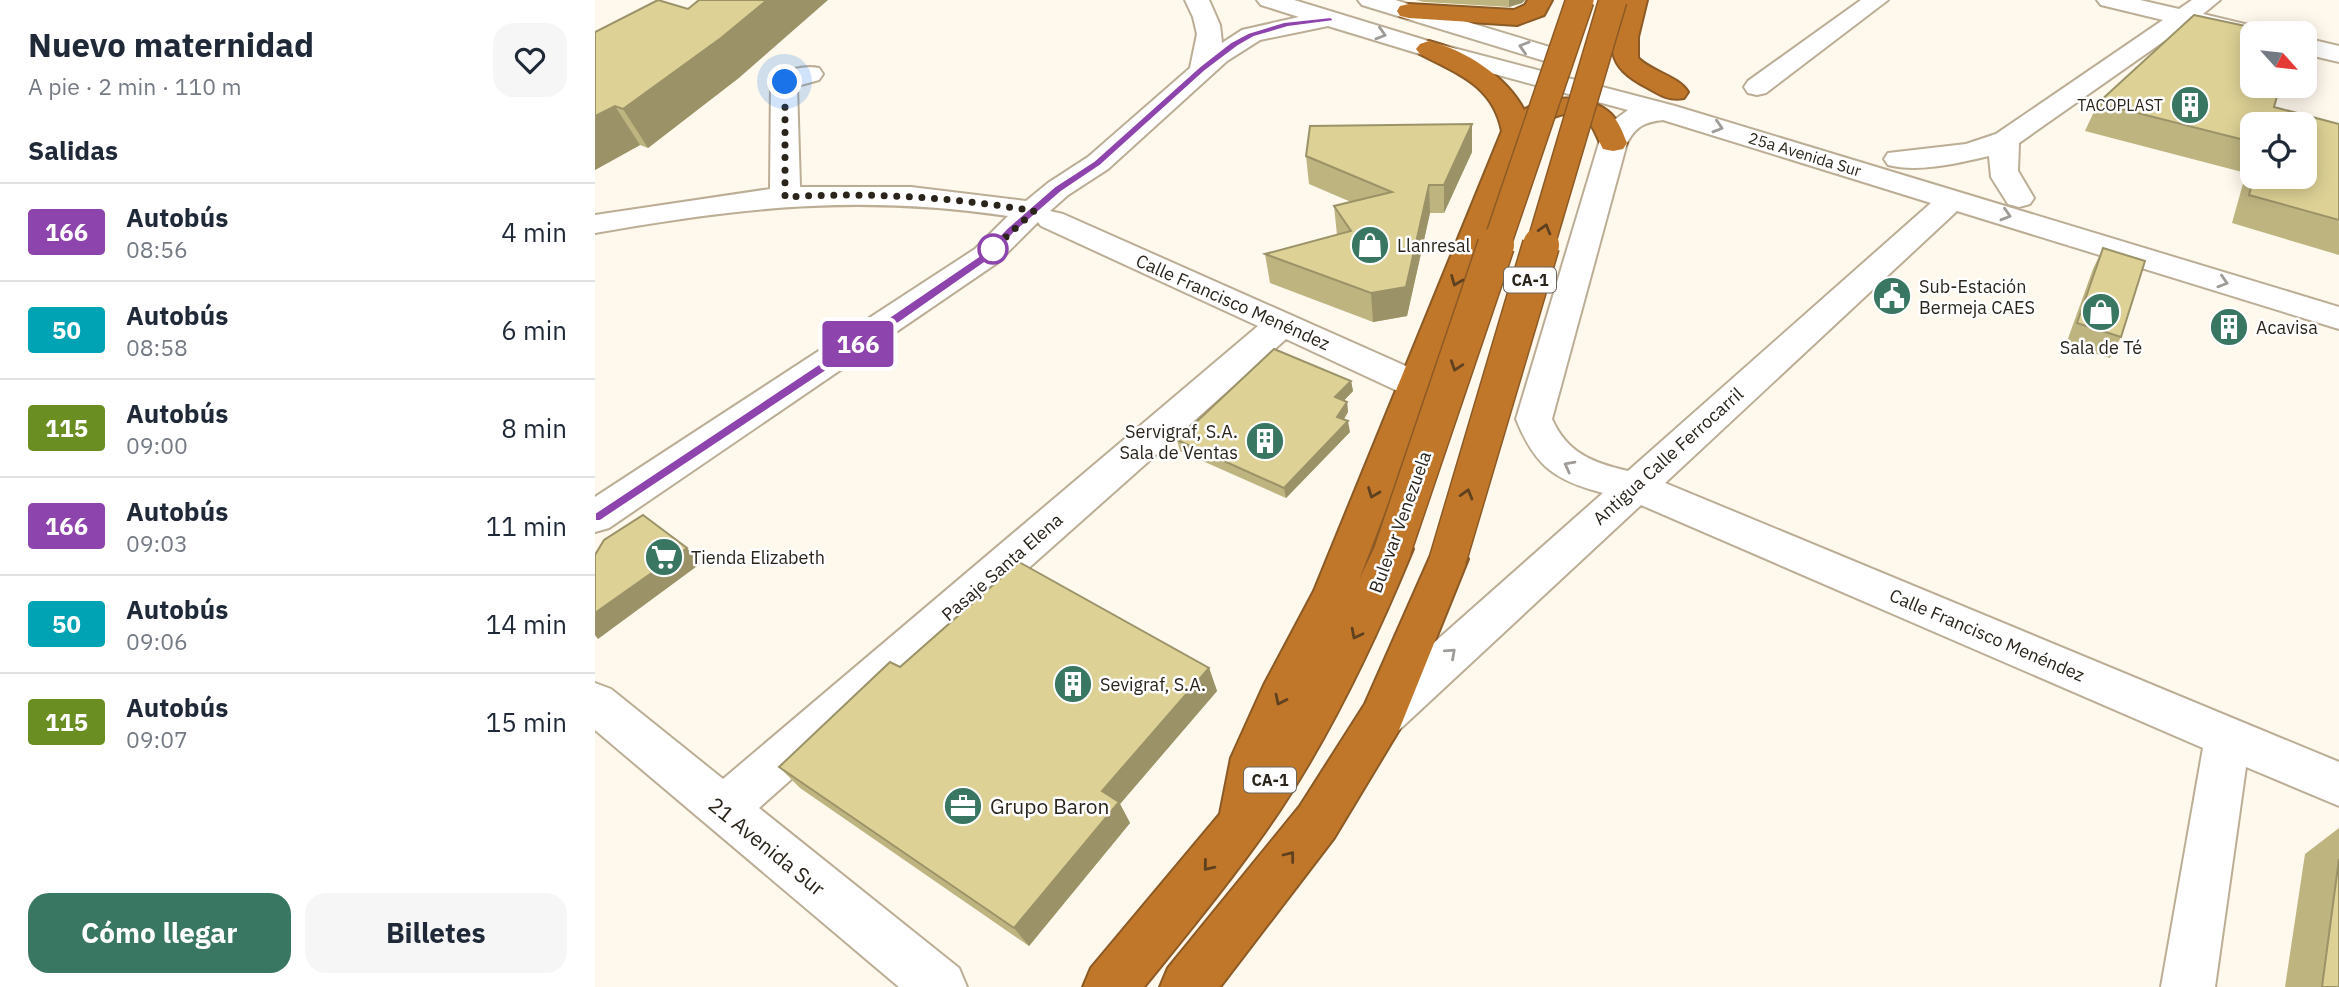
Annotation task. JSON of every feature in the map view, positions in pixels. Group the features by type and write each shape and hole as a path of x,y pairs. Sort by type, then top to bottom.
{"highway":[{"path":"1409,11 1436,10 1517,18 1535,10 1540,0"},
{"path":"1555,0 1559,8 1580,18 1615,15 1634,0"},
{"name":"Bulevar Venezuela","path":"1110,987 1242,824 1322,699 1363,620 1394,549 1580,0"},
{"name":"CA-1","path":"1187,987 1317,822 1383,716 1448,559 1613,0"},
{"path":"1634,0 1621,52 1625,61 1670,102"},
{"path":"1429,49 1495,86 1510,104 1516,131"},
{"path":"1242,824 1254,758 1280,699 1334,592 1516,131 1540,110 1555,106 1571,107 1591,112 1602,120 1613,143"}],"street":[{"path":"1197,0 1208,20 1206,57"},
{"name":"25a Avenida Sur","path":"1370,0 1409,11 1954,198 2339,318"},
{"path":"1757,87 1876,0"},
{"path":"2109,0 2240,30"},
{"path":"1898,159 1961,155 2006,140 2208,0"},
{"path":"595,517 896,319 986,256 1021,240 1043,216 1058,189 1098,163 1239,25 1280,4 1379,12 1409,11"},
{"name":"25a Avenida Sur","path":"1280,4 1429,49 1670,102 1898,159 2339,296"},
{"path":"1206,57 1251,35 1287,24 1331,20"},
{"path":"2317,49 2339,54"},
{"path":"785,197 785,82 810,74"},
{"path":"1613,143 1622,125 1632,117 1670,102"},
{"path":"2006,140 2001,167 2019,198"},
{"name":"Calle Francisco Menéndez","path":"1613,143 1534,419 1542,443 1562,463 1594,478 1634,486 2339,784"},
{"name":"Calle Francisco Menéndez","path":"595,224 688,208 785,197 869,194 966,200 1043,216 1414,384"},
{"name":"Antigua Calle Ferrocarril","path":"1383,716 1954,198"},
{"name":"Pasaje Santa Elena","path":"722,810 1281,325"},
{"name":"21 Avenida Sur","path":"595,703 940,987"},
{"path":"2188,987 2228,736"}],"building":[{"path":"658,0 688,9 699,0 767,0 721,38 623,109 615,106 595,116 595,32"},
{"path":"2194,15 2240,25 2240,98 2277,98 2274,107 2293,112 2240,112 2240,139 2098,103"},
{"path":"2317,118 2339,124 2339,220 2249,195 2251,189 2317,189"},
{"path":"1472,124 1444,185 1429,185 1406,287 1371,293 1265,254 1351,231 1334,206 1392,192 1306,156 1310,126"},
{"name":"Sala de Té","path":"2103,248 2145,261 2121,337 2077,323"},
{"name":"Servigraf, S.A. Sala de Ventas","path":"1274,349 1351,381 1335,397 1347,402 1337,417 1348,421 1284,488 1177,440"},
{"path":"643,515 687,548 595,613 595,555 604,540"},
{"path":"1019,562 1209,668 1102,791 1119,802 1014,928 779,767 890,662 900,667"},
{"path":"2339,859 2339,987 2322,987"}],"bus line":[{"name":"166","path":"595,517 896,319 986,256 1010,230 1058,189 1098,163 1202,69 1235,44 1251,35 1287,24 1331,20"}],"place":[{"name":"TACOPLAST","path":"2190,105"},
{"name":"Llanresal","path":"1370,245"},
{"name":"Sub-Estación Bermeja CAES","path":"1892,296"},
{"name":"Sala de Té","path":"2101,312"},
{"name":"Acavisa","path":"2229,327"},
{"name":"Servigraf, S.A. Sala de Ventas","path":"1265,441"},
{"name":"Tienda Elizabeth","path":"664,557"},
{"name":"Sevigraf, S.A.","path":"1073,684"},
{"name":"Grupo Baron","path":"963,806"}],"route":[{"path":"785,82 785,197 838,194 921,196 1034,211 1010,230 993,249"}]}
